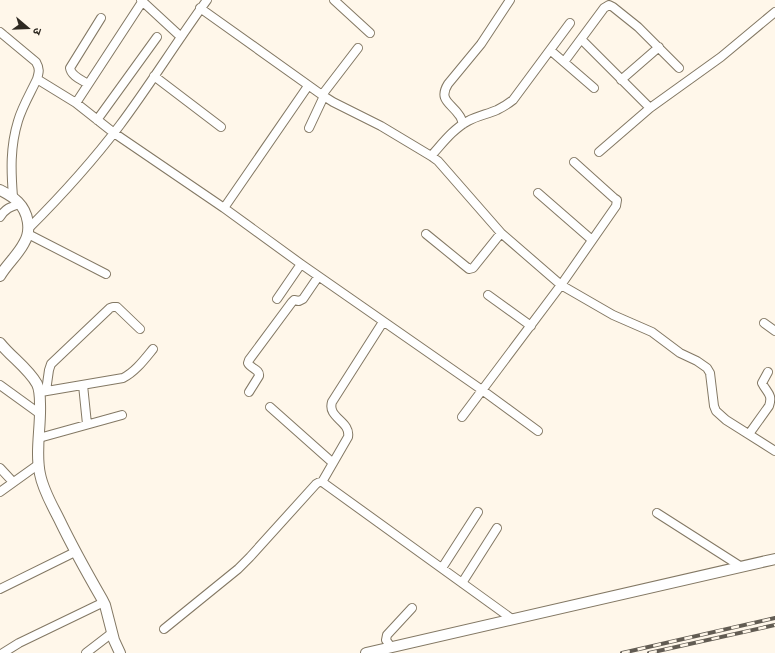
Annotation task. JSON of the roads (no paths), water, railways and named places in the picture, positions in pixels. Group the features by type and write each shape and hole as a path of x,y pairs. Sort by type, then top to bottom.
{"street":[{"path":"0,276 24,244 29,231 114,133 206,0"},
{"path":"334,0 370,33"},
{"path":"462,124 459,114 444,98 445,88 482,44 510,0"},
{"path":"76,103 141,1 181,38"},
{"path":"564,62 604,8 609,5 614,7 638,28 680,68"},
{"path":"200,8 323,96 381,126 438,161 501,233 561,285 612,315 652,332 680,353 697,361 707,368 710,373 716,411 726,420 775,451"},
{"path":"599,152 650,108 721,57 775,12"},
{"path":"88,84 72,74 70,68 100,18"},
{"path":"431,156 462,124 501,108 513,100 570,23"},
{"path":"0,32 36,62 39,67 37,79 18,119 12,150 11,168 17,201 27,217 29,231"},
{"path":"97,120 157,37"},
{"path":"581,39 650,108"},
{"path":"621,80 658,47"},
{"path":"309,128 323,96 358,48"},
{"path":"550,50 594,88"},
{"path":"154,76 221,127"},
{"path":"37,79 76,103 114,133 224,208 318,277 482,390 538,431"},
{"path":"224,208 308,86"},
{"path":"462,417 561,285 616,206 617,200 574,162"},
{"path":"0,190 17,201"},
{"path":"538,193 592,240"},
{"path":"0,217 5,210 17,201"},
{"path":"29,231 106,274"},
{"path":"426,234 469,270 473,268 501,233"},
{"path":"277,299 300,264"},
{"path":"249,392 259,374 258,371 249,365 249,360 292,302 294,300 299,301 303,299 318,277"},
{"path":"488,295 531,326"},
{"path":"120,653 114,640 104,602 75,552 45,490 40,475 39,464 40,414 43,392 51,364 110,308 117,307 140,329"},
{"path":"164,629 238,569 316,484 322,482 348,437 349,432 332,412 330,407 383,322"},
{"path":"764,323 775,331"},
{"path":"0,343 32,376 43,392"},
{"path":"43,392 123,378 143,362 153,349"},
{"path":"749,434 769,406 770,394 762,383 768,372"},
{"path":"0,385 40,414"},
{"path":"83,385 87,424"},
{"path":"270,406 333,463"},
{"path":"39,438 122,415"},
{"path":"0,492 39,464"},
{"path":"0,468 13,482"},
{"path":"322,482 512,619"},
{"path":"442,568 478,512"},
{"path":"657,513 740,566"},
{"path":"462,583 497,528"},
{"path":"0,589 75,552"},
{"path":"366,653 775,559"},
{"path":"3,653 18,643 104,602"},
{"path":"391,647 386,640 387,635 412,608"},
{"path":"86,653 112,633"}],"railway":[{"path":"622,653 775,618"},
{"path":"649,653 775,625"}]}
